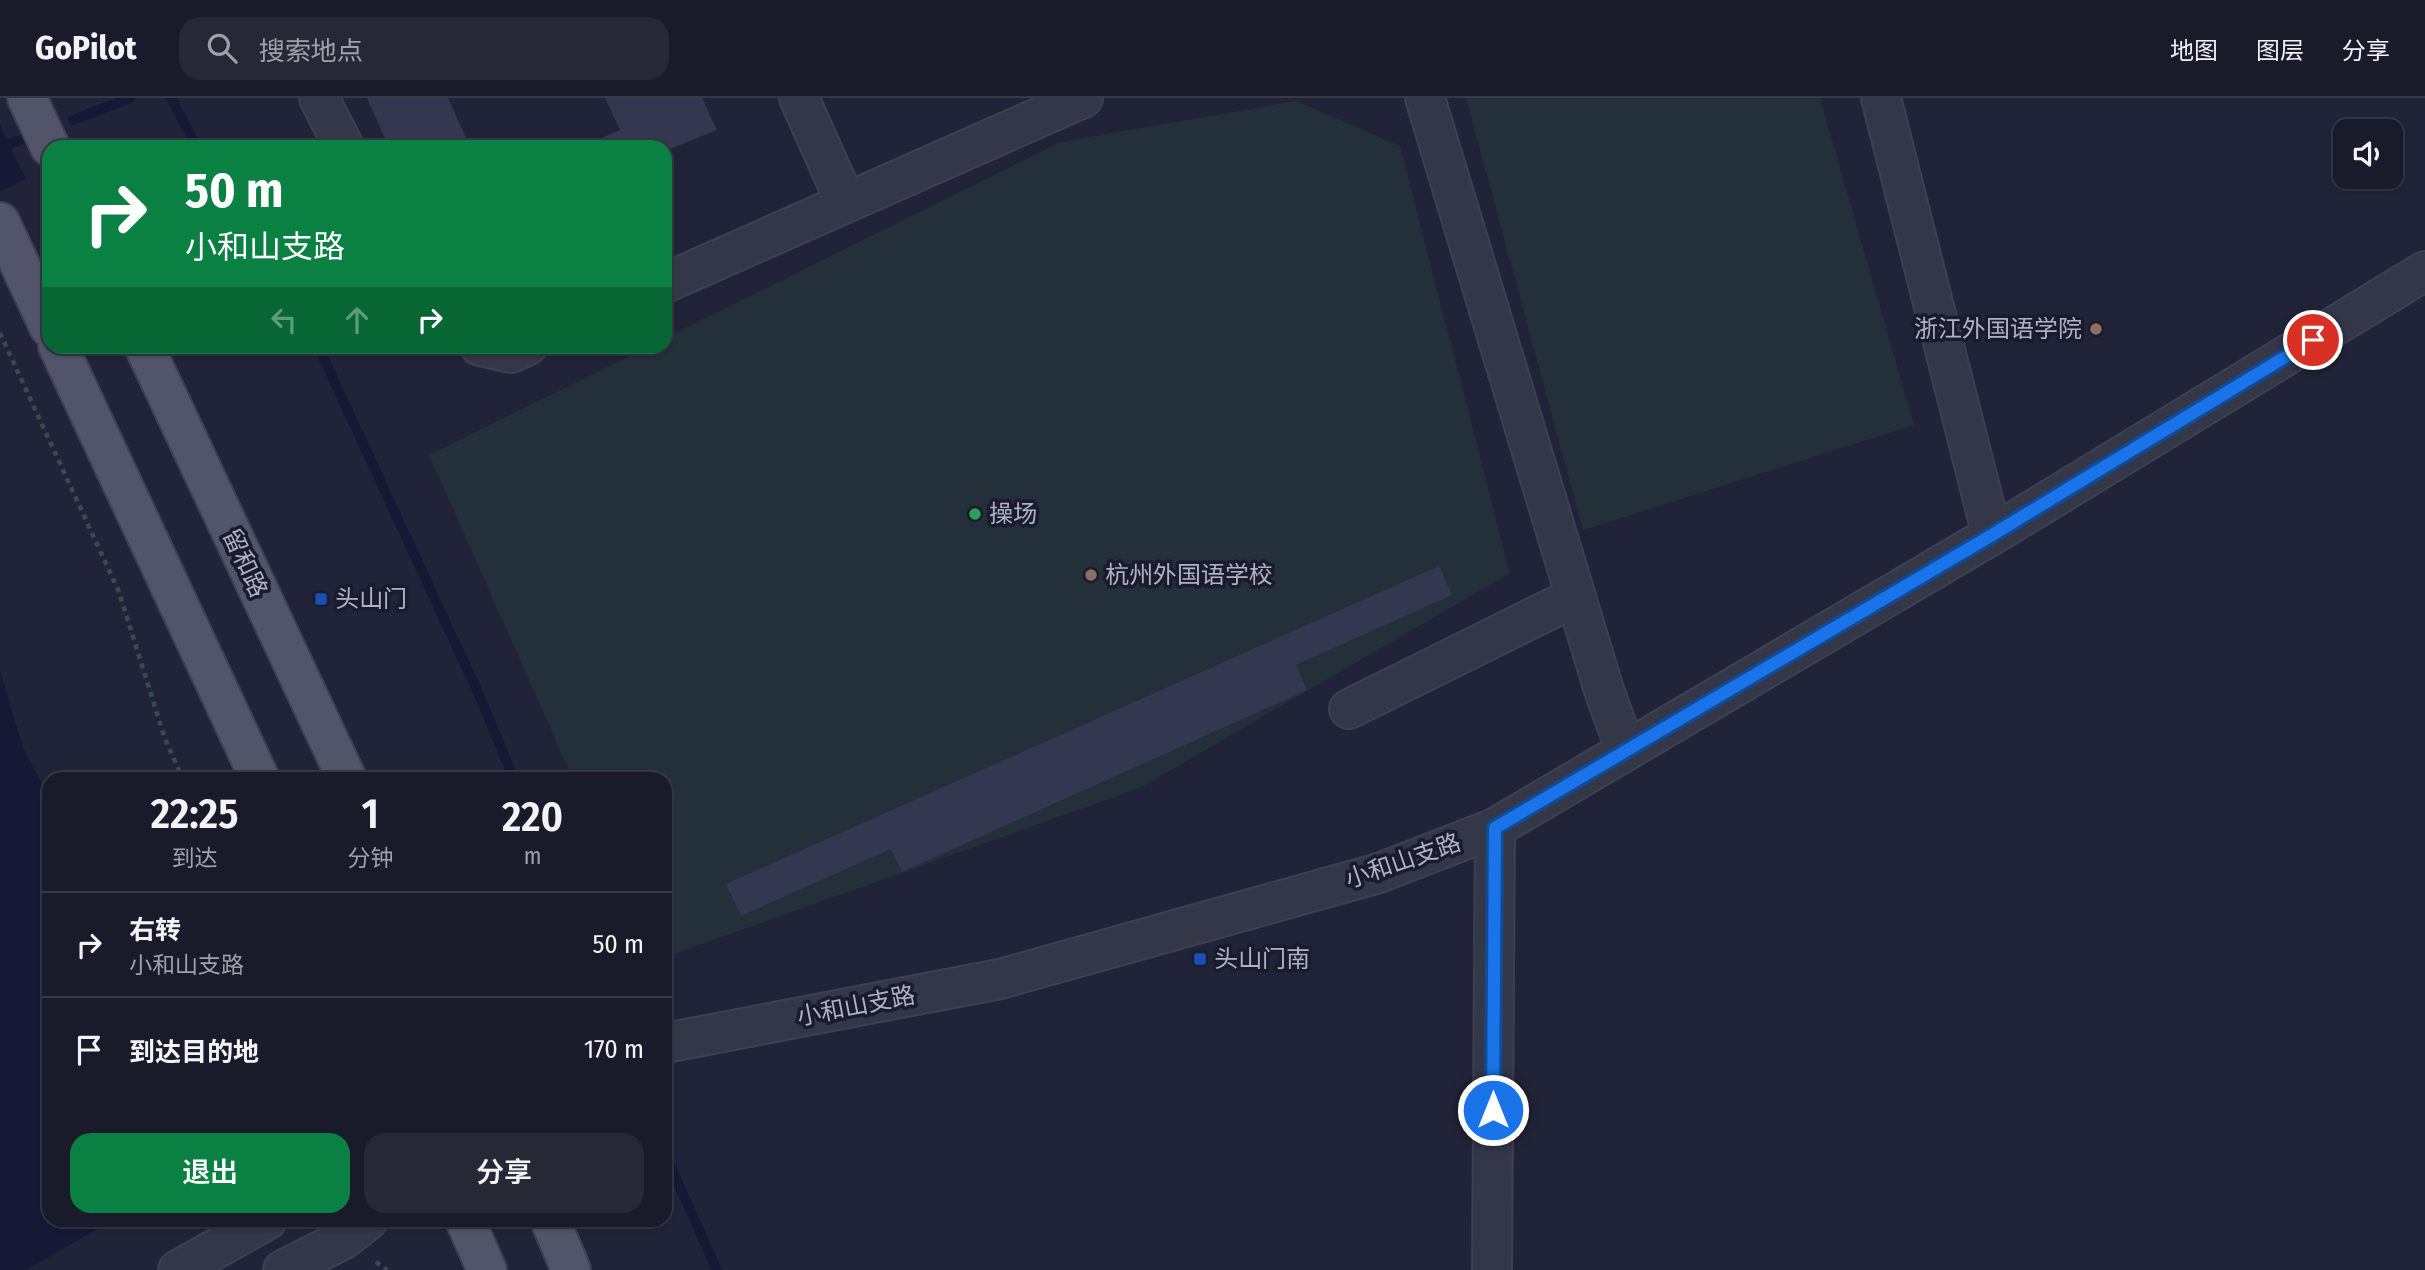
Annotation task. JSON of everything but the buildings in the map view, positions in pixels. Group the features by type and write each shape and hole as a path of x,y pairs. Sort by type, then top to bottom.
{"main road":[{"path":"27,98 47,140"},
{"path":"0,222 42,312"},
{"path":"62,354 257,772"},
{"name":"留和路","path":"148,354 344,772"},
{"path":"468,1227 487,1270"},
{"path":"553,1227 572,1270"}],"street":[{"path":"319,98 340,140"},
{"path":"799,98 845,201"},
{"path":"672,281 845,201 1083,98"},
{"path":"1425,98 1575,597 1626,751"},
{"path":"1881,98 1992,535"},
{"name":"小和山支路","path":"672,1042 1000,979 1379,873 1495,828 1992,535 2425,271"},
{"path":"1349,709 1575,597"},
{"path":"1492,1270 1495,828"},
{"path":"178,1270 255,1227"},
{"path":"283,1270 344,1238 359,1227"}],"path":[{"path":"0,333 119,593 165,739 180,772"},
{"path":"375,1262 387,1270"}],"shaded area":[{"path":"1466,98 1820,98 1914,425 1583,530"},
{"name":"操场","path":"1296,101 1400,146 1510,573 1140,788 672,955 672,772 570,772 429,455 634,354 672,354 672,335 1061,142"}],"water":[{"path":"0,125 26,179 0,192"},
{"path":"0,670 23,748 42,784 42,1227 101,1227 26,1270 0,1270"}],"waterway":[{"path":"73,120 130,98"},
{"path":"171,98 193,140"},
{"path":"9,144 32,136"},
{"path":"322,354 480,697 511,772"},
{"path":"672,1170 717,1270"}],"place":[{"name":"浙江外国语学院","path":"2096,329"},
{"name":"操场","path":"975,514"},
{"name":"杭州外国语学校","path":"1091,575"},
{"name":"头山门","path":"321,599"},
{"name":"头山门南","path":"1200,959"}],"route":[{"path":"1493,1110 1495,828 1992,535 2313,340"}]}
